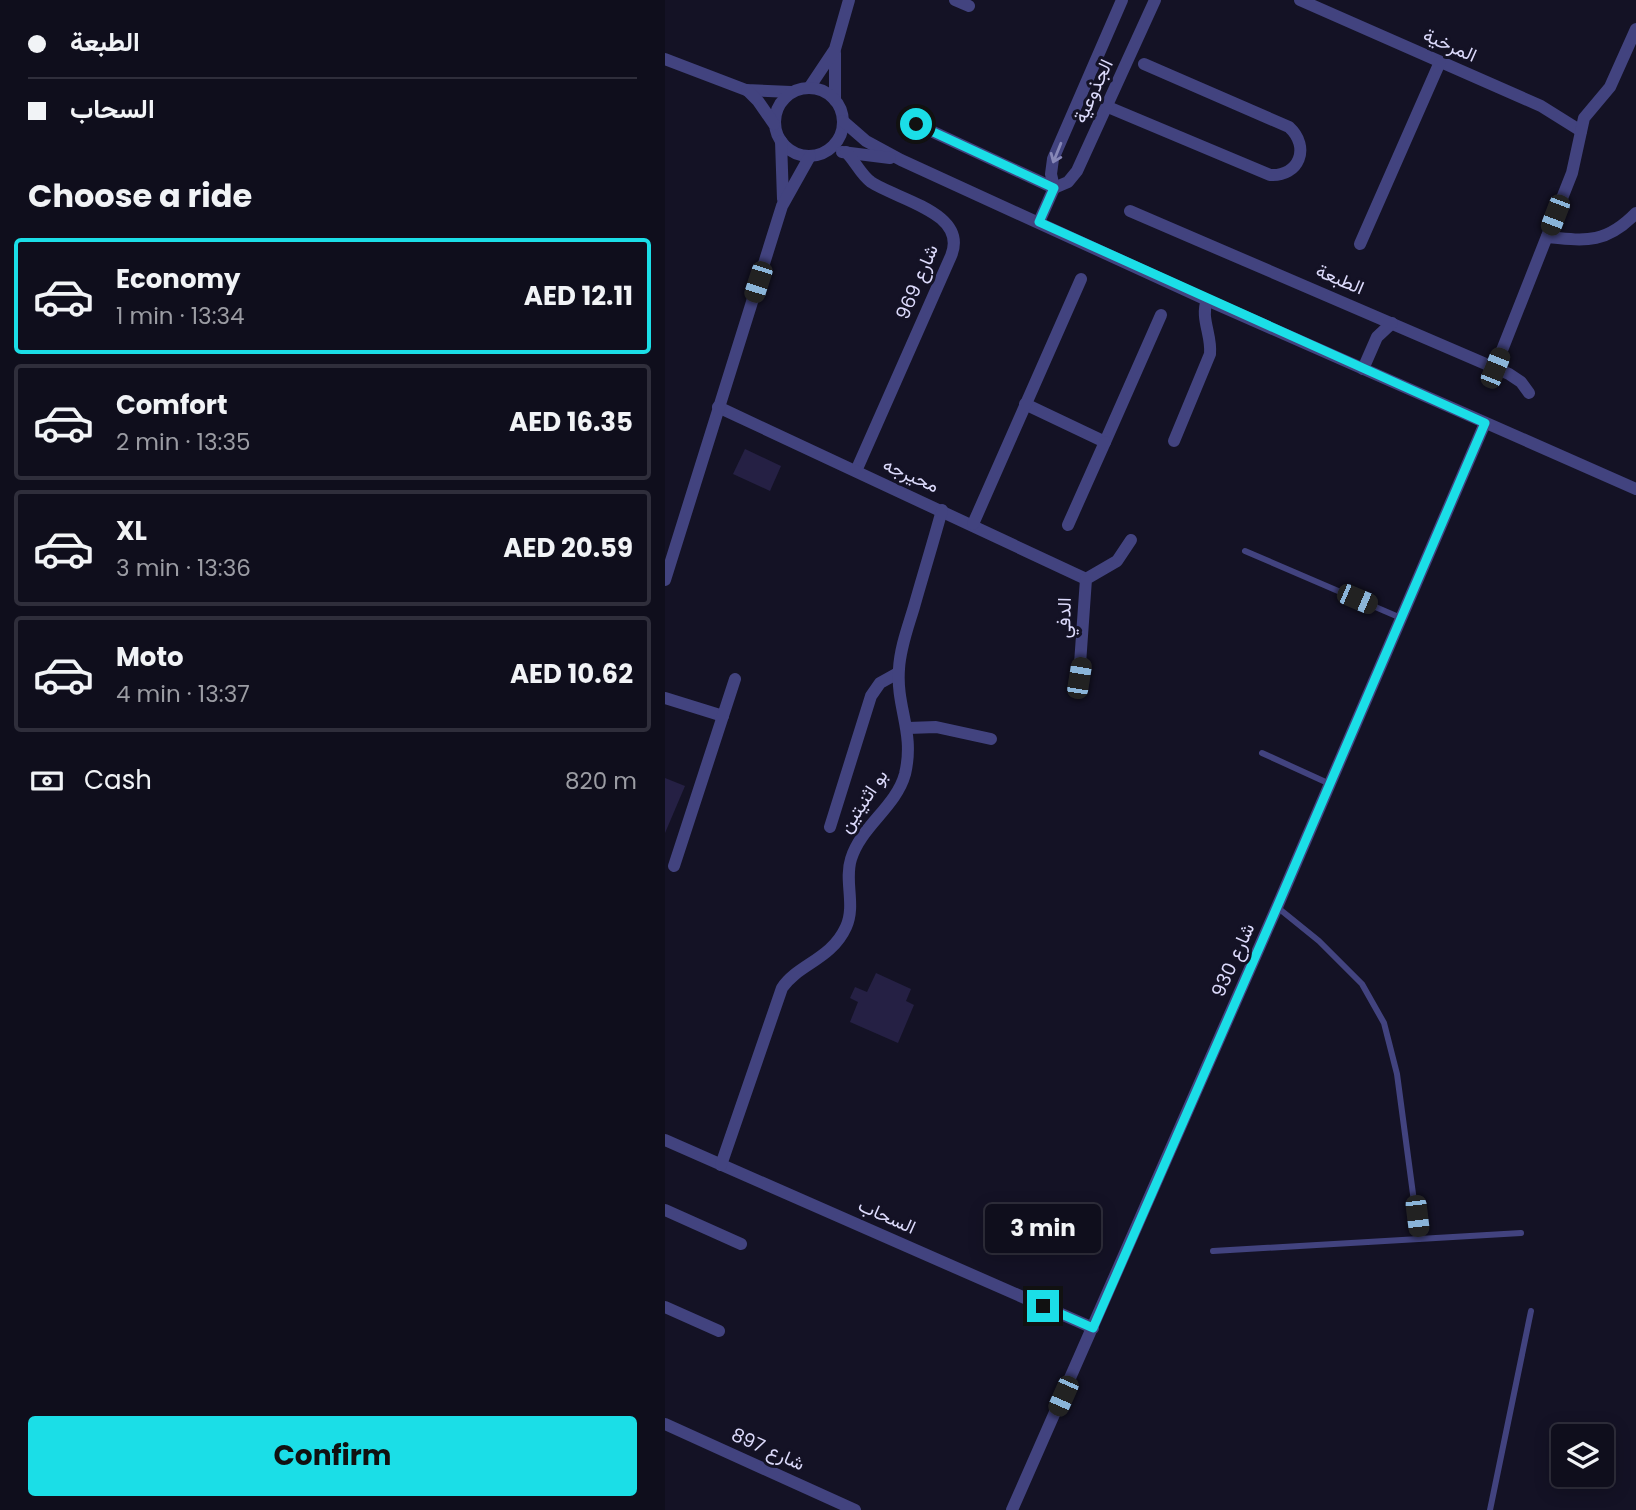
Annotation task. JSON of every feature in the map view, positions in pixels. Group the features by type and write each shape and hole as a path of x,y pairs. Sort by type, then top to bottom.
{"street":[{"path":"849,0 835,49 835,100 843,121 866,141 901,160 1207,300 1636,489"},
{"path":"955,0 969,6"},
{"name":"الجذوعية","path":"1039,222 1054,188 1051,174 1053,159 1122,0"},
{"name":"الجذوعية","path":"1054,188 1073,177 1156,0"},
{"name":"المرخية","path":"1300,0 1553,111 1581,131"},
{"path":"1495,368 1576,163 1587,112 1610,88 1636,29"},
{"path":"809,88 835,49"},
{"path":"665,59 746,90 791,92 809,88 823,91 835,100"},
{"path":"1360,244 1440,62"},
{"path":"1108,107 1270,175 1286,174 1298,163 1301,156 1300,140 1289,127 1144,64"},
{"path":"746,90 774,124 781,141 784,174 782,206"},
{"path":"774,124 779,106 791,92"},
{"path":"825,152 838,139 843,121"},
{"path":"916,124 1054,188"},
{"path":"781,141 794,152 810,156 825,152 846,152 901,160"},
{"name":"شارع 969","path":"846,152 871,182 944,219 954,233 955,240 951,256 856,471"},
{"path":"665,580 782,206 810,156"},
{"name":"الطبعة","path":"1130,211 1515,377 1529,393"},
{"path":"1547,237 1590,241 1624,225 1636,213"},
{"path":"973,524 1081,279"},
{"path":"1174,441 1210,354 1204,312 1207,300"},
{"path":"1068,525 1161,315"},
{"path":"1363,369 1377,337 1392,323"},
{"path":"1025,404 1105,442"},
{"name":"محيرجه","path":"718,407 1086,579"},
{"name":"شارع 930","path":"1013,1510 1485,423"},
{"name":"بو اثنيتين","path":"721,1164 782,988 792,975 824,955 846,928 850,911 850,860 860,838 900,787 908,757 908,728 900,697 898,673 901,650 942,510"},
{"name":"الدفي","path":"1079,678 1086,579 1118,561 1131,540"},
{"path":"830,827 871,696 880,683 898,673"},
{"path":"674,866 735,678"},
{"path":"665,698 723,716"},
{"path":"908,728 936,727 991,739"},
{"name":"السحاب","path":"665,1140 1093,1328"},
{"path":"665,1210 741,1244"},
{"path":"665,1307 719,1331"},
{"name":"شارع 897","path":"665,1424 855,1510"}],"lane":[{"path":"1245,551 1401,618"},
{"path":"1262,753 1330,784"},
{"path":"1277,907 1318,941 1361,984 1384,1023 1398,1074 1419,1239"},
{"path":"1213,1251 1521,1233"},
{"path":"1490,1510 1531,1311"}],"building":[{"path":"745,449 781,466 770,491 733,474"},
{"path":"665,778 685,786 665,833"},
{"path":"876,973 911,989 906,1001 914,1005 898,1043 850,1022 858,1002 850,998 855,987 867,992"}],"route":[{"path":"916,124 1054,188 1039,222 1485,423 1093,1328 1043,1306"}]}
